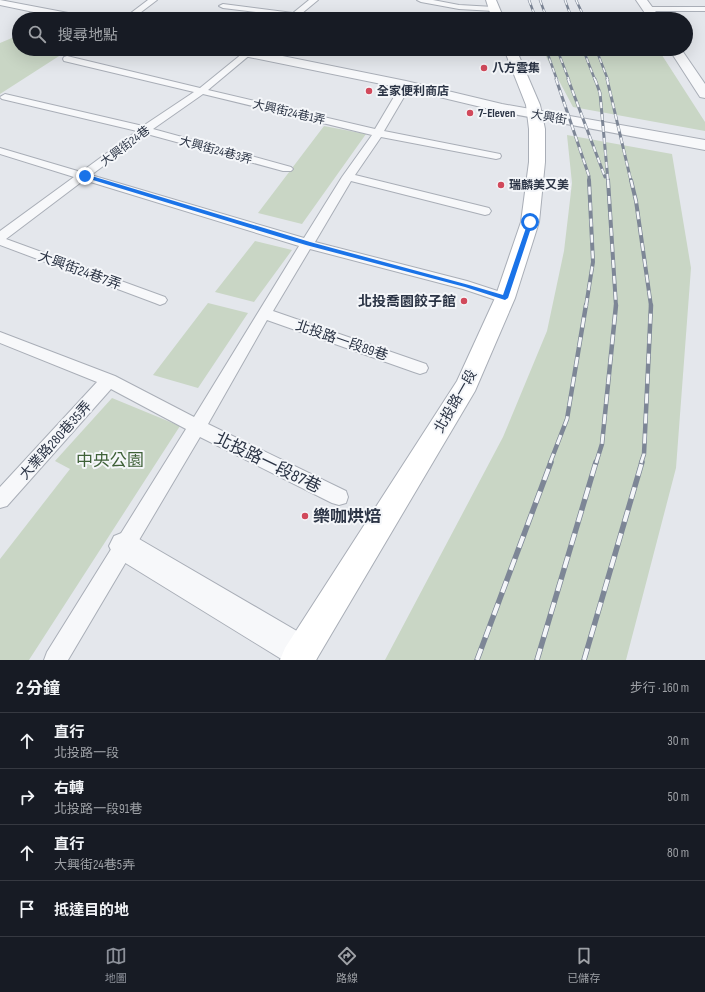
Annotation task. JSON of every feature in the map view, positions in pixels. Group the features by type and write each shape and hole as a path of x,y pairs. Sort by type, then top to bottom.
{"street":[{"path":"0,2 49,12"},
{"name":"大興街","path":"273,56 502,108 705,145"},
{"name":"北投路一段","path":"300,657 467,385 505,298 530,222 537,162 537,129 533,105 513,56"},
{"path":"680,56 705,94"},
{"path":"124,546 300,657"}],"lane":[{"path":"137,12 153,0"},
{"path":"299,12 314,0"},
{"path":"421,0 459,7 495,9"},
{"path":"644,4 705,9"},
{"path":"223,6 261,12"},
{"name":"大興街24巷","path":"3,232 85,176 145,130 200,92 245,56"},
{"name":"大興街24巷1弄","path":"66,59 378,133 496,156"},
{"path":"55,660 198,428 264,313 406,86"},
{"name":"大興街24巷3弄","path":"5,96 145,130 287,169"},
{"path":"0,151 308,244 467,286 505,298"},
{"path":"348,177 485,211"},
{"name":"大興街24巷7弄","path":"0,241 160,300"},
{"name":"北投路一段89巷","path":"264,313 420,368"},
{"name":"北投路一段87巷","path":"0,337 109,380 198,428 339,497"},
{"name":"大業路280巷35弄","path":"0,500 109,380"}],"green space":[{"path":"12,38 12,56 59,56 0,94 0,43"},
{"path":"546,56 663,56 705,122 705,131 573,107"},
{"path":"324,126 366,134 302,224 258,213"},
{"path":"567,135 672,154 691,268 676,468 626,660 385,660 503,437 547,331 564,251 572,183"},
{"path":"255,241 292,250 254,302 215,292"},
{"path":"208,303 248,313 198,388 153,375"},
{"name":"中央公園","path":"112,398 180,426 29,660 0,660 0,559 70,469 55,461"}],"railway":[{"path":"529,0 533,12"},
{"path":"540,0 544,12"},
{"path":"565,0 569,12"},
{"path":"576,0 582,12"},
{"path":"548,56 557,80"},
{"path":"560,56 569,80"},
{"path":"586,56 595,80"},
{"path":"599,56 608,80"},
{"path":"556,79 589,176 589,180"},
{"path":"568,79 605,177"},
{"path":"595,79 600,93 608,181"},
{"path":"607,79 631,181"},
{"path":"586,306 593,262 589,180"},
{"path":"608,180 616,305"},
{"path":"631,180 636,201 651,306"},
{"path":"550,463 567,419 586,305"},
{"path":"596,463 602,444 616,305"},
{"path":"641,463 644,454 651,306"},
{"path":"477,660 551,462"},
{"path":"537,660 596,462"},
{"path":"584,660 642,462"}],"place":[{"name":"八方雲集","path":"484,68"},
{"name":"全家便利商店","path":"369,91"},
{"name":"7-Eleven","path":"470,113"},
{"name":"瑞麟美又美","path":"501,185"},
{"name":"北投喬園餃子館","path":"464,301"},
{"name":"樂咖烘焙","path":"305,516"}],"route":[{"path":"85,176 308,244 467,286 505,298 530,222"}]}
